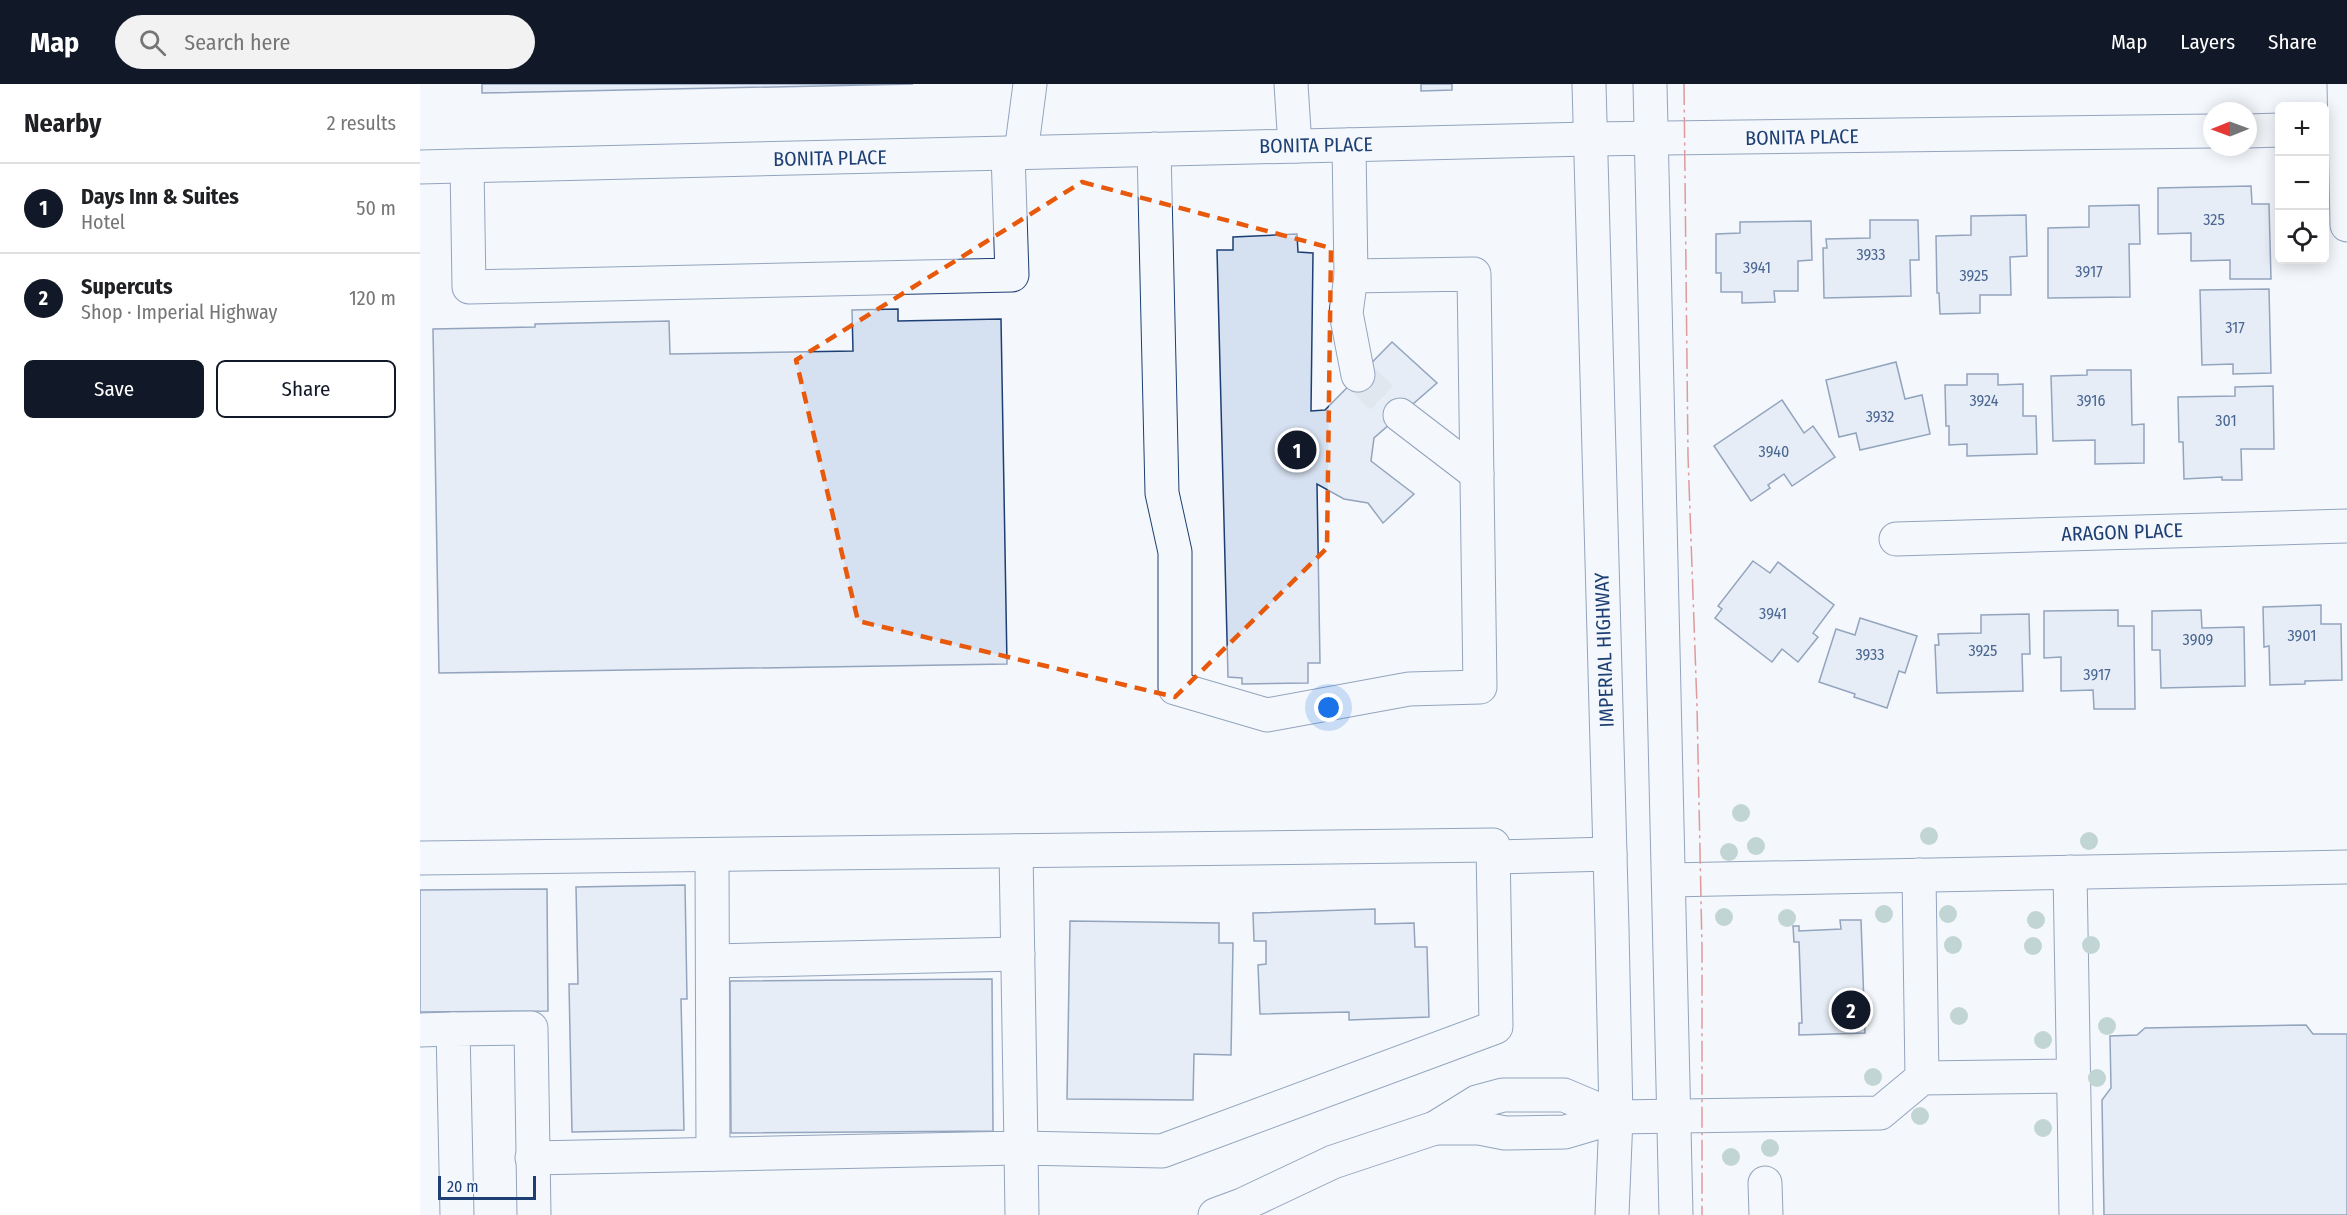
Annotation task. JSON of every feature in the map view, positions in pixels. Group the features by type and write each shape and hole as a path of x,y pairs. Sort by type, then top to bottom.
{"street":[{"path":"467,166 469,287 1012,275 1015,153 1030,84"},
{"path":"1292,84 1295,146"},
{"name":"IMPERIAL HIGHWAY","path":"1589,84 1616,1117 1612,1215"},
{"path":"1650,84 1676,1215"},
{"path":"2344,84 2334,130 2347,225"},
{"path":"2257,131 2275,130"},
{"name":"BONITA PLACE","path":"420,167 1590,139 2203,131"},
{"path":"1349,145 1351,276 1346,313 1358,375"},
{"path":"1154,149 1162,493 1175,552 1175,688 1267,715 1408,689 1480,687 1474,274 1351,276"},
{"path":"1400,415 1477,474"},
{"name":"ARAGON PLACE","path":"1896,539 2347,526"},
{"path":"420,858 1493,845 1496,1027 1162,1151 1021,1148 532,1158"},
{"path":"1016,851 1022,1215"},
{"path":"1493,857 1610,854"},
{"path":"712,855 713,1154"},
{"path":"1669,880 2347,867"},
{"path":"2070,872 2076,1215"},
{"path":"1919,875 1922,1078"},
{"path":"712,961 1018,954"},
{"path":"420,1030 531,1028 534,1215"},
{"path":"453,1029 457,1215"},
{"path":"1215,1215 1242,1205 1333,1162 1435,1128 1479,1128 1505,1133 1565,1132 1616,1117 1880,1113 1922,1078 2073,1076"},
{"path":"1765,1183 1766,1215"}],"highlighted area":[{"path":"1082,182 1331,248 1327,548 1175,697 858,621 796,360"}],"building":[{"path":"482,84 913,84 482,93"},
{"path":"1421,84 1452,84 1452,90 1421,91"},
{"path":"2251,186 2252,204 2269,204 2271,279 2230,279 2230,260 2191,261 2191,233 2158,234 2158,188"},
{"path":"2139,205 2140,244 2129,244 2130,297 2048,298 2048,228 2089,227 2089,206"},
{"path":"2026,215 2027,256 2010,257 2011,295 1980,295 1980,313 1940,314 1939,293 1937,293 1936,236 1971,235 1971,216"},
{"path":"1870,220 1918,220 1919,260 1910,260 1911,296 1824,298 1823,248 1827,248 1826,239 1870,238"},
{"path":"1811,221 1812,260 1798,261 1798,291 1774,291 1775,302 1742,303 1742,292 1721,292 1721,273 1716,273 1716,234 1740,233 1740,222"},
{"path":"1297,234 1298,252 1313,253 1311,411 1325,410 1392,342 1437,383 1374,438 1371,461 1414,494 1383,523 1368,503 1344,499 1317,484 1320,663 1308,663 1308,683 1242,684 1242,678 1228,677 1217,250 1233,250 1233,237"},
{"path":"2269,289 2271,373 2233,374 2233,364 2202,365 2200,290"},
{"path":"898,309 898,321 1001,319 1007,664 439,673 433,329 669,321 670,354 853,351 852,310"},
{"path":"1896,362 1905,399 1922,395 1930,434 1860,450 1856,433 1839,437 1826,380"},
{"path":"2087,370 2131,370 2132,425 2144,424 2144,463 2095,464 2095,440 2053,441 2051,376 2087,375"},
{"path":"1967,374 1998,374 1998,385 2023,384 2023,416 2036,416 2037,454 1967,456 1967,444 1949,445 1945,385 1967,385"},
{"path":"2273,386 2274,449 2241,449 2242,480 2222,480 2222,477 2184,479 2183,442 2179,442 2178,397 2235,396 2235,387"},
{"path":"1782,400 1804,433 1813,426 1835,457 1792,486 1784,474 1768,485 1770,488 1751,501 1714,446"},
{"path":"1753,561 1770,573 1778,562 1834,605 1813,633 1818,637 1798,662 1782,649 1772,662 1715,618 1722,609 1718,606"},
{"path":"2321,605 2321,624 2341,624 2342,680 2270,685 2269,646 2264,647 2263,607"},
{"path":"2118,610 2118,626 2134,626 2135,709 2094,709 2093,690 2061,691 2061,657 2044,658 2044,611"},
{"path":"2201,610 2202,628 2244,627 2245,686 2161,688 2160,650 2152,650 2152,611"},
{"path":"2029,614 2030,654 2022,654 2023,691 1937,693 1935,645 1939,645 1938,634 1981,633 1981,615"},
{"path":"1860,618 1917,636 1905,673 1899,671 1887,708 1819,682 1836,629 1855,635"},
{"path":"685,885 687,999 681,999 684,1130 572,1132 569,984 578,984 576,887"},
{"path":"547,889 548,1011 420,1012 420,890"},
{"path":"1375,909 1375,924 1414,923 1415,947 1427,947 1429,1017 1349,1020 1349,1012 1260,1014 1258,965 1266,964 1266,941 1254,941 1253,913"},
{"path":"1840,920 1861,920 1865,1033 1799,1035 1799,1023 1802,1023 1799,942 1794,942 1793,926 1799,926 1799,931 1841,929"},
{"path":"1070,921 1219,923 1219,943 1233,943 1231,1055 1194,1054 1193,1100 1067,1099"},
{"path":"992,979 993,1131 731,1133 730,981"},
{"path":"2306,1025 2313,1034 2347,1034 2347,1215 2104,1215 2102,1100 2111,1088 2110,1036 2137,1035 2145,1028"}],"tunnel":[{"path":"1358,375 1400,415"}],"power":[{"path":"1684,84 1688,456 1697,706 1702,948 1702,1215"}],"place":[{"name":"Days Inn & Suites","path":"1297,450"},
{"name":"Supercuts","path":"1851,1010"}]}
